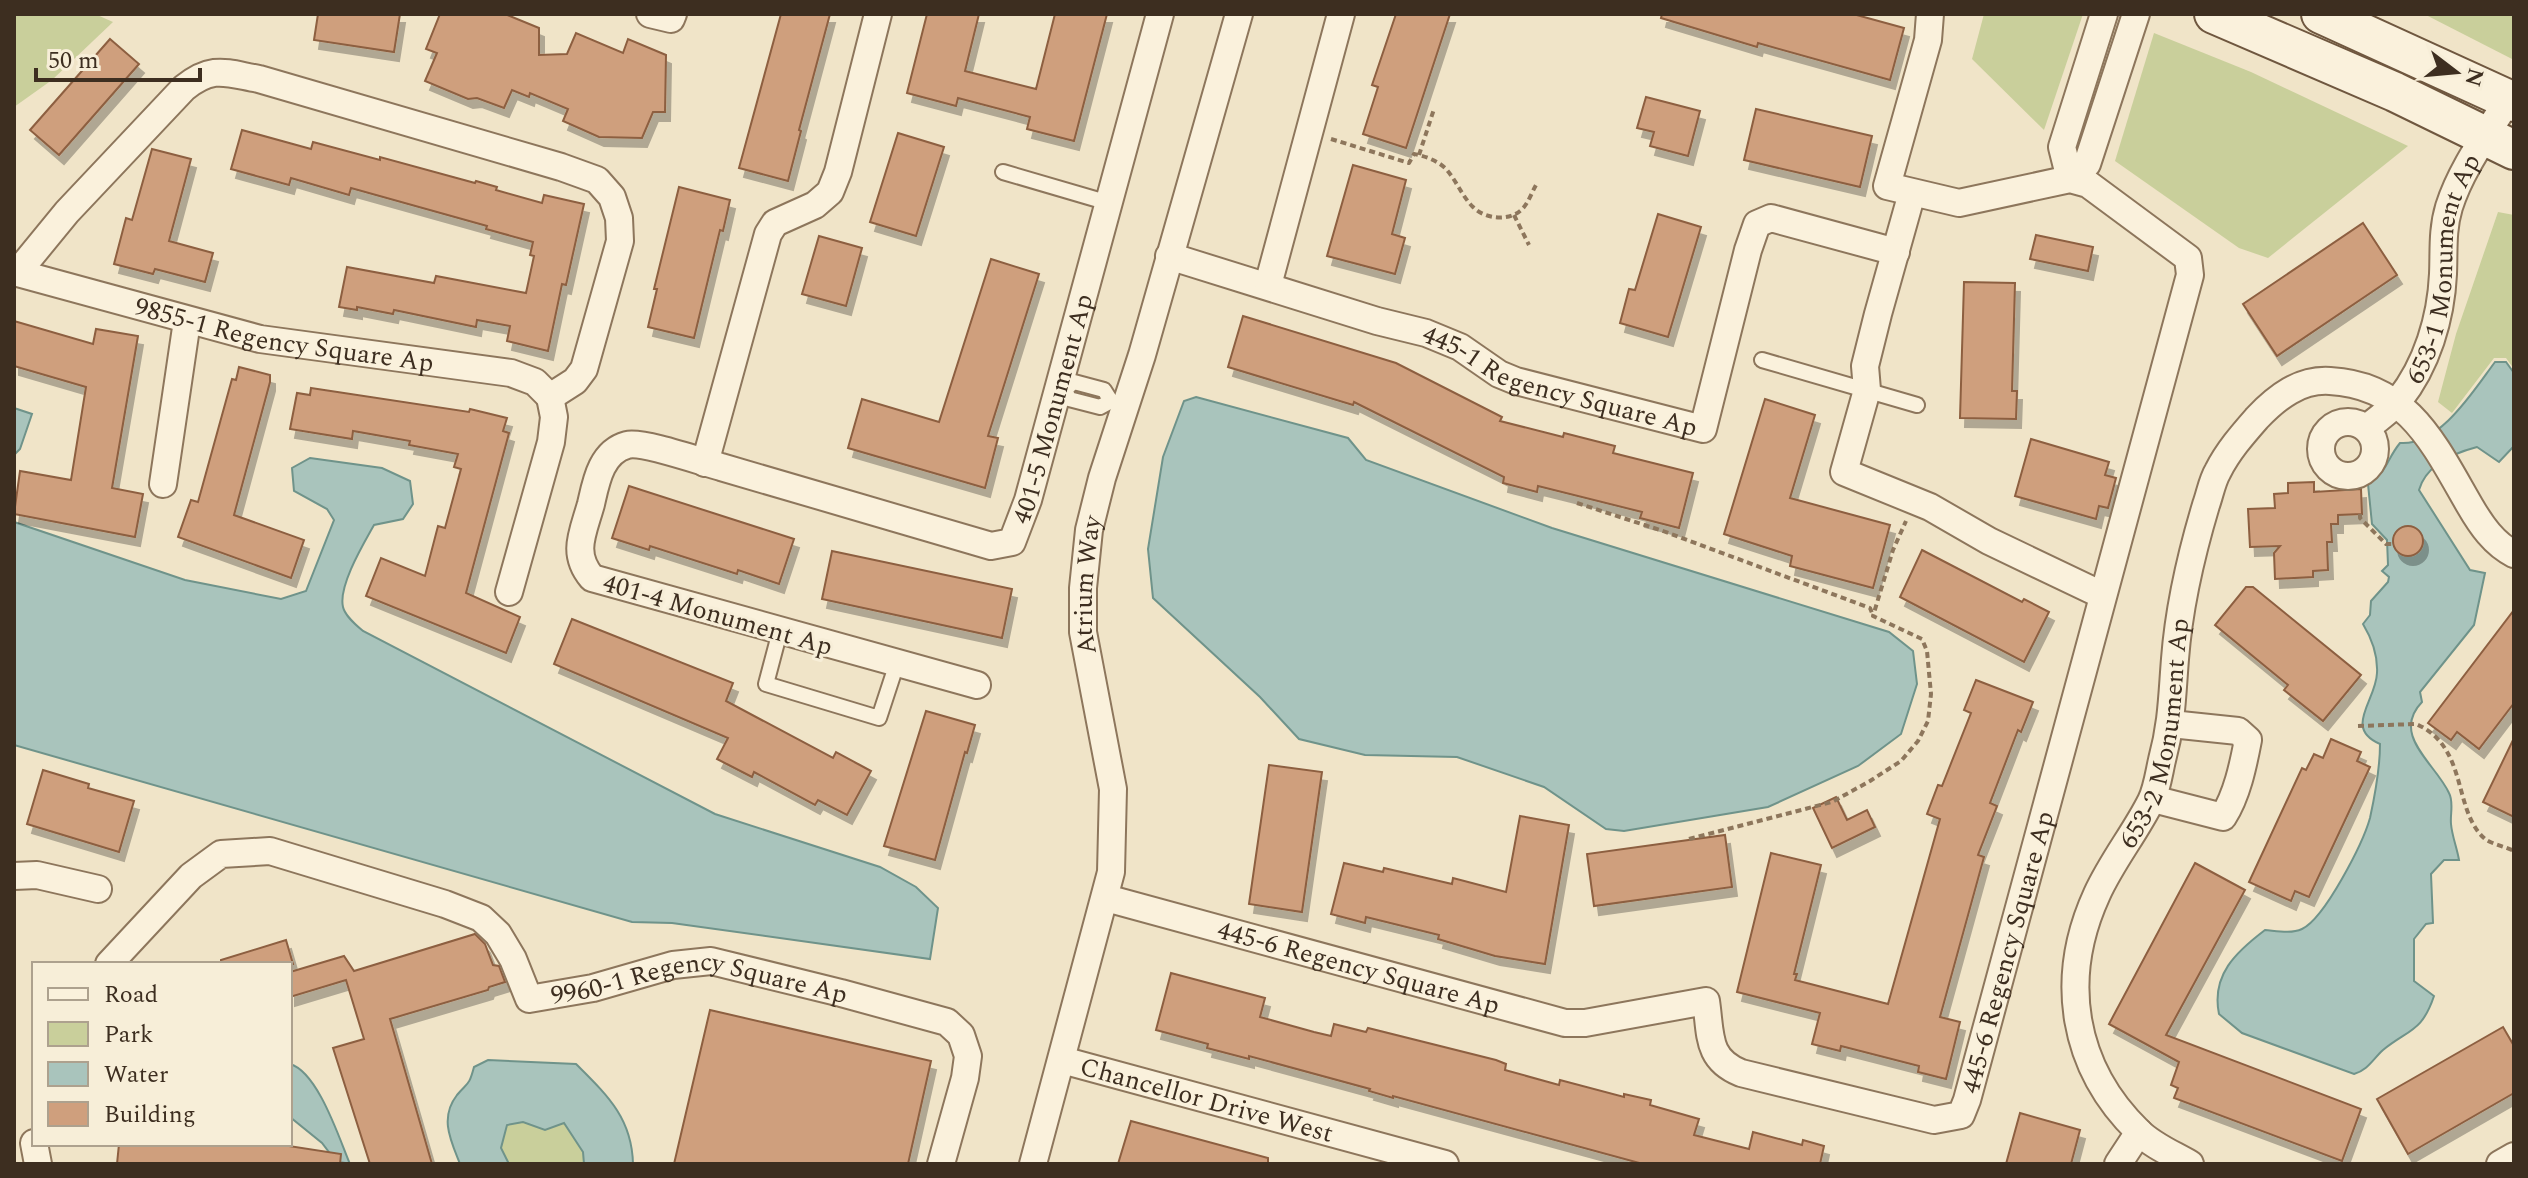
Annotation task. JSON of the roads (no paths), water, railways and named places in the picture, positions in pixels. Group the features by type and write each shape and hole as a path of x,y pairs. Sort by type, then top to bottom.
{"main road":[{"path":"2214,14 2395,92 2500,143"},
{"path":"2321,14 2511,101"}],"street":[{"path":"650,14 671,19 673,14"},
{"path":"705,463 768,234 775,223 815,205 830,192 838,172 878,14"},
{"name":"401-5 Monument Ap","path":"705,463 991,546 1012,542 1062,388 1160,14"},
{"name":"Atrium Way","path":"1033,1164 1106,898 1113,838 1113,789 1083,632 1083,588 1089,530 1119,403 1169,256 1239,14"},
{"path":"1268,285 1341,14"},
{"path":"1930,14 1928,40 1899,189 1896,252 1865,366 1867,390 1844,472 1915,501 1989,541 2102,595"},
{"path":"2070,179 2062,147 2104,14"},
{"path":"1899,189 1959,203 2070,179 2087,164 2136,14"},
{"path":"16,273 67,212 184,88 202,73 220,72 259,79 597,180 612,197 619,218 620,241 584,369 575,381 550,397 554,417 551,442 509,592"},
{"path":"2085,75 2113,84"},
{"name":"653-1 Monument Ap","path":"2367,428 2397,402 2425,356 2439,316 2443,272 2441,244 2449,208 2463,174 2500,143 2511,101"},
{"name":"445-6 Regency Square Ap","path":"1106,898 1565,1023 1585,1023 1706,1001 1714,1053 1726,1067 1934,1120 1961,1115 2025,892 2190,275 2188,258 2163,238 2088,184 2070,179"},
{"name":"445-1 Regency Square Ap","path":"1169,256 1377,321 1426,333 1460,347 1499,374 1516,381 1703,429 1757,224 1771,218 1896,252"},
{"name":"9855-1 Regency Square Ap","path":"16,273 260,339 511,373 535,382 550,397"},
{"path":"163,484 187,321"},
{"name":"653-2 Monument Ap","path":"2190,1164 2139,1132 2102,1087 2084,1052 2074,978 2079,942 2096,896 2153,799 2171,724 2183,593 2217,472 2240,436 2270,404 2299,385 2329,381 2366,387 2397,402"},
{"path":"2397,402 2425,430 2484,529 2514,554"},
{"path":"2351,421 2367,428 2373,436 2375,454 2358,482 2332,471 2326,465 2321,447 2334,425 2351,421"},
{"name":"401-4 Monument Ap","path":"705,463 630,444 615,450 602,465 579,552 583,568 592,578 977,685"},
{"path":"2153,799 2223,817 2230,805 2245,753 2248,740 2238,731 2171,724"},
{"name":"9960-1 Regency Square Ap","path":"111,962 181,886 206,864 221,854 270,851 445,904 481,918 498,934 513,959 529,999 593,988 673,965 711,961 947,1022 961,1035 968,1056 965,1078 941,1164"},
{"path":"14,876 37,875 98,889"},
{"name":"Chancellor Drive West","path":"1062,1060 1445,1164"},
{"path":"2118,1164 2139,1132"}],"lane":[{"path":"1003,172 1109,203"},
{"path":"1762,360 1917,405"},
{"path":"1062,388 1074,382 1104,390 1119,403"},
{"path":"780,631 766,684 879,718 897,663"}],"water":[{"path":"2495,362 2506,362 2514,373 2514,446 2499,462 2477,447 2450,457 2434,467 2419,490 2470,570 2485,573 2474,625 2420,692 2422,702 2413,714 2411,726 2419,749 2450,797 2452,828 2459,860 2444,860 2431,874 2433,923 2426,924 2414,939 2414,981 2434,996 2425,1017 2414,1029 2354,1074 2242,1033 2219,1014 2219,988 2228,966 2244,947 2265,930 2293,931 2311,922 2332,896 2360,844 2372,809 2380,744 2369,738 2364,730 2364,713 2375,683 2377,666 2374,647 2363,624 2370,615 2371,601 2389,577 2382,571 2388,565 2387,540 2372,524 2368,484 2384,469 2400,443 2415,442 2429,436 2455,414"},
{"path":"1196,397 1348,438 1366,460 1552,528 1889,632 1913,651 1917,684 1901,734 1858,766 1768,807 1624,831 1606,829 1544,787 1457,757 1365,755 1299,739 1260,697 1153,598 1148,549 1163,457 1184,401"},
{"path":"14,408 32,414 20,449 14,455"},
{"path":"310,458 382,468 410,481 413,504 403,519 374,525 344,588 344,610 363,631 715,814 880,867 916,887 938,908 930,959 672,923 632,922 14,745 14,522 185,580 281,599 306,591 334,520 327,509 294,491 292,468"},
{"path":"488,1060 576,1064 607,1097 623,1120 632,1148 633,1164 584,1164 583,1152 564,1123 545,1130 523,1122 507,1125 501,1148 509,1164 460,1164 448,1130 449,1112 457,1095 469,1081 474,1067"},
{"path":"292,1065 310,1079 318,1092 350,1164 338,1164 322,1143 292,1119"}]}
